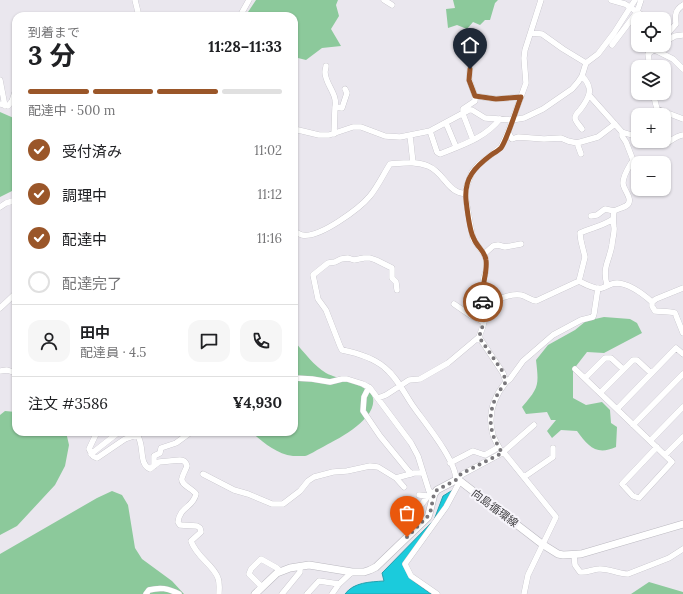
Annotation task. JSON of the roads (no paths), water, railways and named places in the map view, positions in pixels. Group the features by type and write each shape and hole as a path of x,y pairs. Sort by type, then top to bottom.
{"main road":[{"path":"255,594 270,578 280,571 300,566 352,572 364,572 376,567 430,514 431,494 458,480"},
{"name":"向島循環線","path":"458,480 542,544 558,554 567,556 683,524"}],"street":[{"path":"135,0 138,12"},
{"path":"242,12 249,0"},
{"path":"384,0 392,5"},
{"path":"378,398 409,380 420,379 448,363 479,337 484,322 485,313 482,297 486,271 484,254 473,239 466,194 469,178 472,172 478,165 501,147 508,132 526,84 524,58 525,50 541,0"},
{"path":"611,0 625,4 637,12 642,0"},
{"path":"298,131 319,135 334,134 353,127 361,127 385,136 400,137 430,131 467,111 472,110 484,118 512,120 524,118 543,109 572,89 582,76 586,63 598,54 635,0"},
{"path":"671,28 676,24 675,15 677,10 683,5"},
{"path":"612,45 631,20"},
{"path":"531,34 542,34 586,63"},
{"path":"671,34 675,36"},
{"path":"671,38 683,35"},
{"path":"649,60 648,54 652,52"},
{"path":"659,52 673,59 683,69"},
{"path":"326,66 325,73 334,95 336,105 334,134"},
{"path":"470,69 469,80 475,96 475,101 463,109 463,114 474,140"},
{"path":"582,76 590,86 589,95 575,116 575,119 582,129"},
{"path":"0,80 3,105 8,106 12,100"},
{"path":"335,107 342,108 347,93 345,89"},
{"path":"589,95 622,132 622,136 626,142 632,160 622,185 629,196 626,206 614,211 605,209 597,215 591,216"},
{"path":"475,96 496,99 521,97"},
{"path":"655,100 658,109 683,119"},
{"path":"430,131 437,152 440,154 481,136 494,126 500,119"},
{"path":"446,123 456,147"},
{"path":"508,132 512,138 556,138 577,143 598,137 615,124"},
{"path":"622,132 631,135"},
{"path":"410,135 413,162"},
{"path":"671,140 674,137 683,135"},
{"path":"577,143 581,154"},
{"path":"298,233 303,235 314,233 336,224 351,213 370,195 390,164 413,162 428,166 436,170 451,188 466,194"},
{"path":"0,206 12,201"},
{"path":"607,285 604,276 604,269 611,247 614,226 614,211"},
{"path":"484,305 507,296 522,295 536,301 579,280 585,257 580,241 580,233 599,227 613,219"},
{"path":"484,254 493,246 498,244 505,247 521,244"},
{"path":"397,290 396,282 392,278 392,268 370,258 354,260 348,258 341,259 328,263 313,275 318,299 326,310 342,350 358,353 384,367 400,386 443,448 458,480"},
{"path":"579,280 588,286 598,288 616,283 625,284 652,302 652,306 655,311 670,311 675,313 683,334"},
{"path":"524,594 528,575 556,517 505,454 500,450 493,436 491,420 494,398 523,361 554,335 581,320 593,316 598,288"},
{"path":"652,302 683,288"},
{"path":"0,308 12,297"},
{"path":"454,304 470,315 484,322"},
{"path":"479,337 503,372 506,382"},
{"path":"617,409 676,348 683,354"},
{"path":"585,378 605,358 612,358 623,369"},
{"path":"601,392 633,360 637,360 651,373"},
{"path":"575,369 601,392 633,425 657,447 672,462 639,498 634,496 622,484 657,447"},
{"path":"0,371 7,370 12,372"},
{"path":"633,425 683,374"},
{"path":"298,378 330,382 348,379 369,387 411,444 418,456 431,494"},
{"path":"369,387 364,397 363,411 380,436 411,474"},
{"path":"650,441 683,406"},
{"path":"437,594 411,576 405,564 446,507 461,474 500,450 534,425"},
{"path":"95,436 89,449 91,454 97,458 125,439 134,436"},
{"path":"91,454 113,436"},
{"path":"138,436 141,439 144,464 147,468 150,469 159,462 180,460 184,460 188,466 181,478 182,482 196,494 194,500 181,512 178,522 180,525 197,526 200,528 201,532 191,541 194,550 213,570 218,578 220,586 219,594"},
{"path":"154,466 154,456 160,453 162,448 176,443 186,436"},
{"path":"665,455 682,440"},
{"path":"524,477 554,457 553,448"},
{"path":"450,463 473,451 485,455 500,450"},
{"path":"203,474 234,490 272,504 286,503 314,477 333,472 347,471 370,466 378,467 396,478 404,487"},
{"path":"396,478 420,472 423,473"},
{"path":"419,495 431,494"},
{"path":"407,524 431,494"},
{"path":"574,555 574,565 580,572 600,569 621,574 628,574 669,558 683,549"},
{"path":"262,587 249,574 251,568 261,559 280,571"},
{"path":"282,594 300,572 300,566"},
{"path":"332,594 352,572"},
{"path":"307,594 319,581 340,584"},
{"path":"146,594 149,590 157,588 168,589 179,594"}],"water":[{"path":"456,488 405,567 412,580 431,594 345,594 353,587 358,585 368,582 384,581 382,573 434,520 443,496"}]}
